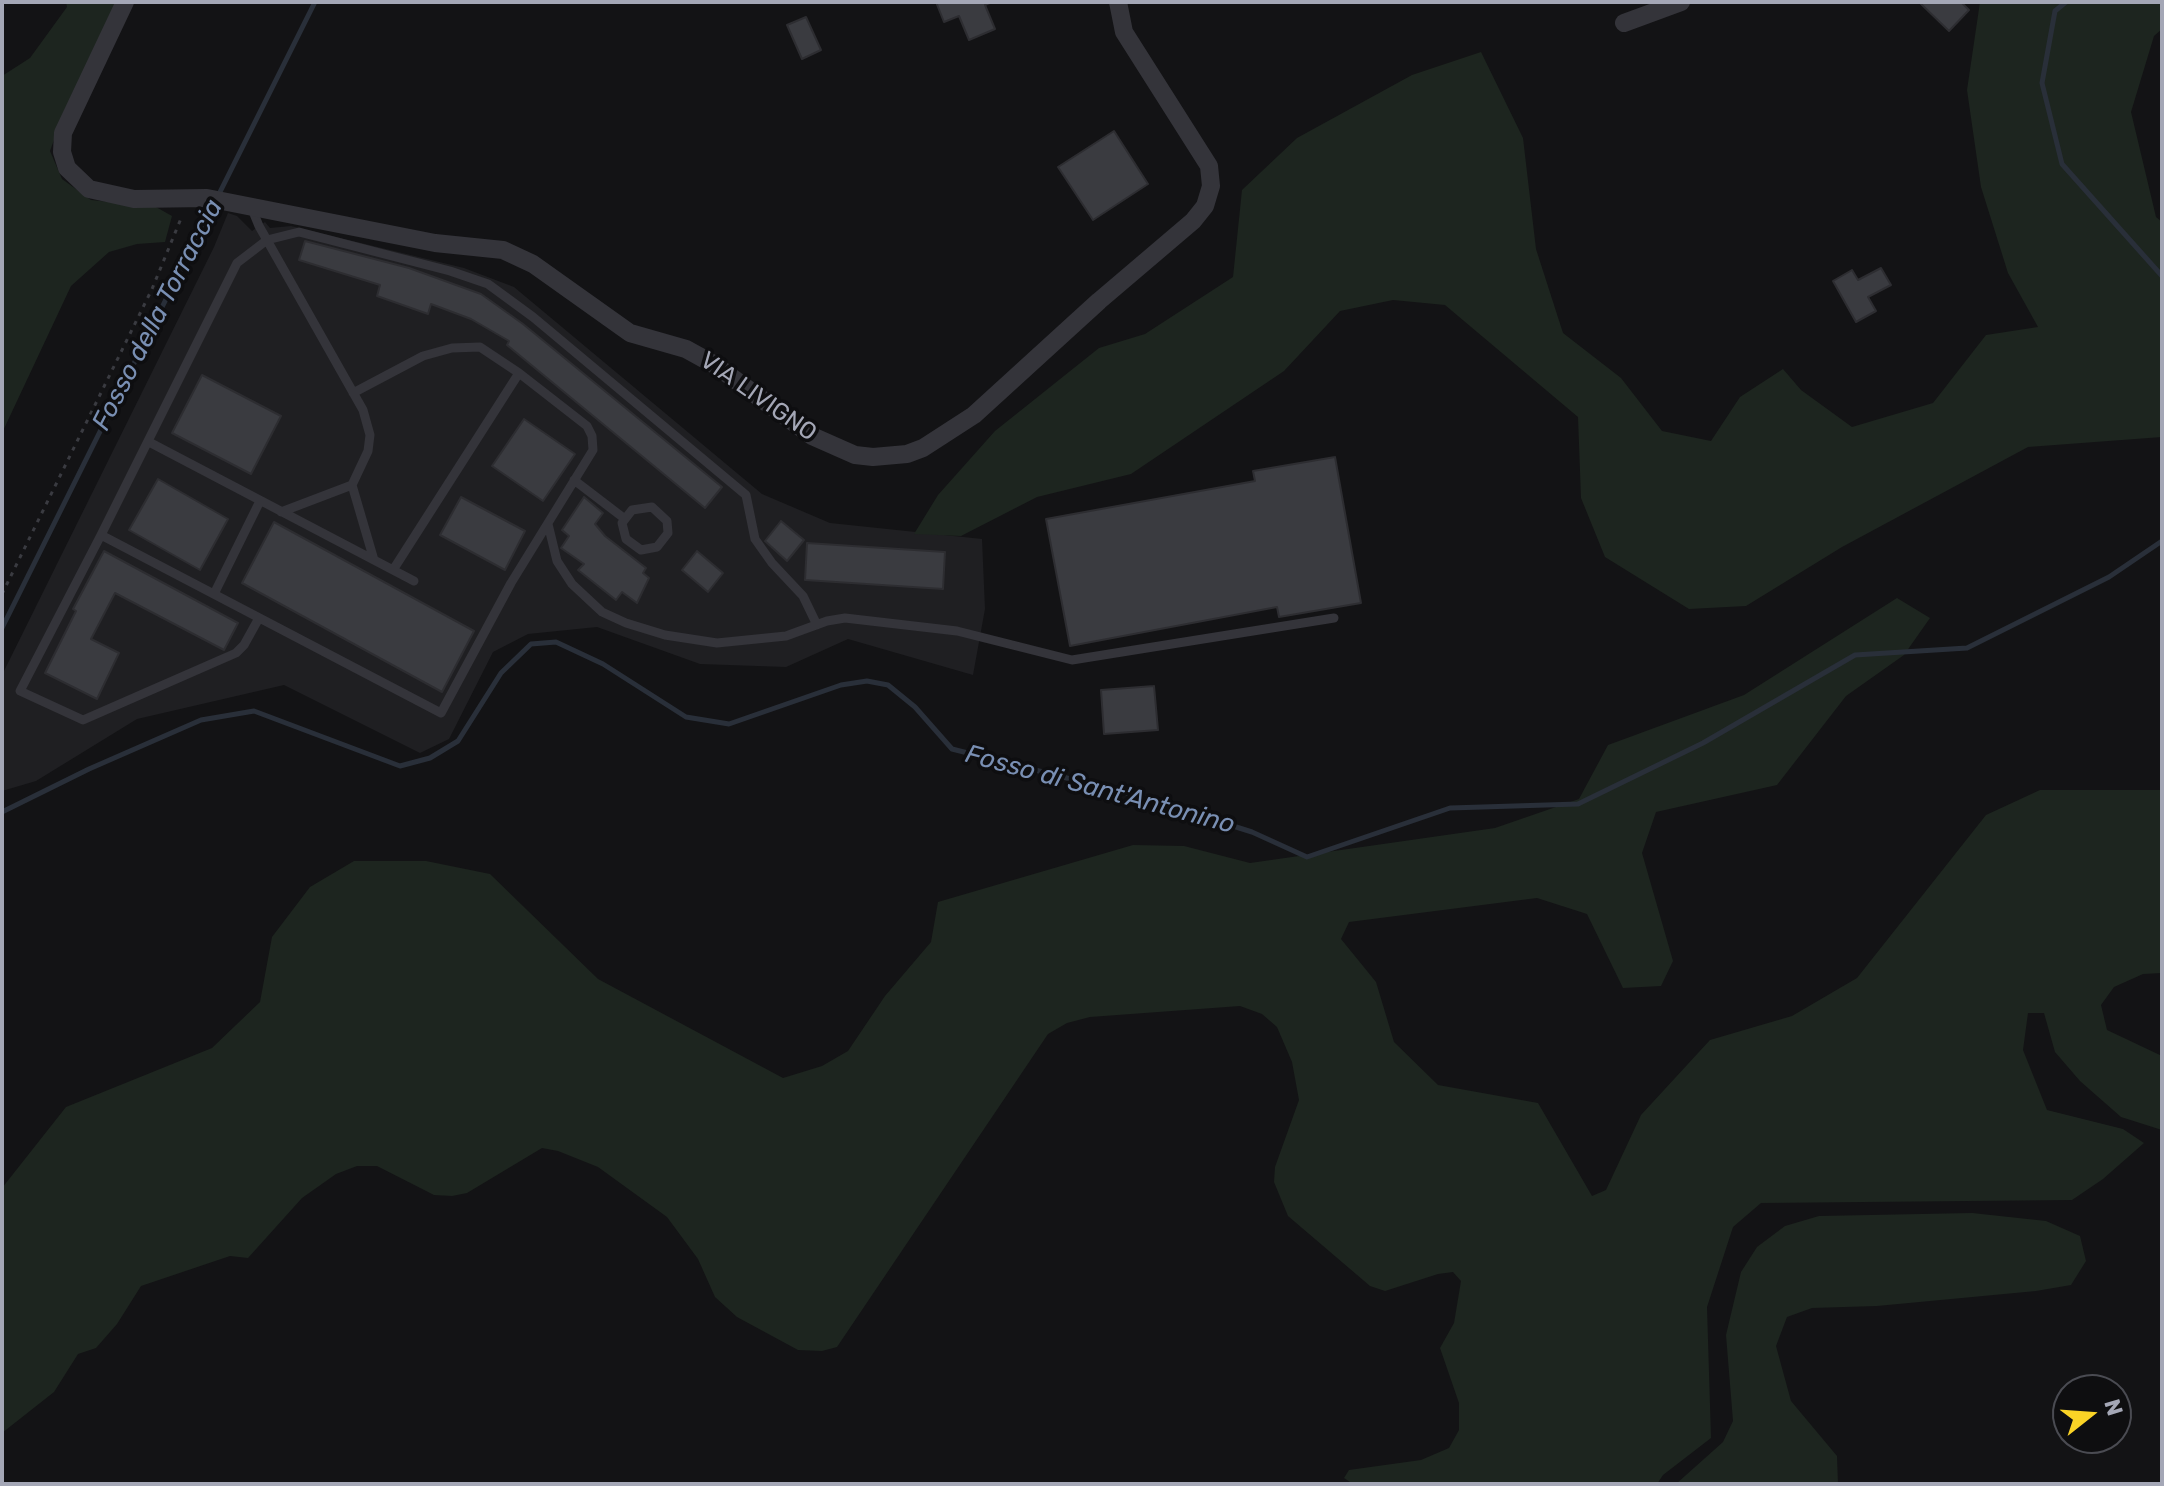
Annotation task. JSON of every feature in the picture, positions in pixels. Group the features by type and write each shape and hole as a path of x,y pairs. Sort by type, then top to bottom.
{"street":[{"name":"VIA LIVIGNO","path":"125,2 63,133 64,160 77,180 89,189 134,199 207,198 435,243 493,247 513,253 630,333 686,349 715,365 812,436 855,455 873,457 907,454 923,448 974,415 1099,301 1193,221 1208,199 1212,179 1209,166 1124,32 1118,2"},
{"path":"1624,23 1681,2"}],"lane":[{"path":"243,207 267,240 363,410 370,435 368,451 352,485 374,560"},
{"path":"259,618 236,653 83,720 20,691 149,442 237,263 267,240 299,232 450,271 488,284 533,317 746,495 755,539 772,563 803,596 817,625"},
{"path":"101,535 441,713 511,583 593,450 592,436 587,426 487,350 464,346 423,356 353,393"},
{"path":"393,570 519,373"},
{"path":"149,442 414,581"},
{"path":"574,480 625,519"},
{"path":"281,512 352,485"},
{"path":"214,594 260,501"},
{"path":"652,507 667,521 668,533 657,547 641,550 626,539 622,523 625,519 632,510 652,507"},
{"path":"548,524 557,561 572,584 602,612 665,635 717,643 786,636 845,618 957,631 1072,660 1334,618"}],"path":[{"path":"2,594 152,289 188,197"}],"shaded area":[{"path":"66,2 118,2 65,109 50,151 62,179 91,200 156,207 172,216 165,242 137,244 109,252 71,286 2,433 2,76 30,58 67,7"},
{"path":"1980,2 2162,2 2162,29 2154,36 2131,112 2156,217 2162,222 2162,437 2028,447 1842,547 1746,606 1689,609 1605,557 1581,498 1578,417 1445,305 1393,300 1340,311 1284,371 1131,474 1037,497 961,536 914,534 938,495 995,431 1099,348 1145,334 1233,277 1242,190 1297,138 1412,75 1481,52 1523,138 1536,249 1563,333 1621,378 1662,431 1711,441 1740,397 1783,369 1801,390 1852,427 1933,403 1986,335 2038,327 2008,273 1981,187 1967,90"},
{"path":"228,213 237,216 252,231 265,222 270,228 291,226 464,268 514,287 762,494 830,523 982,539 985,609 973,675 848,639 786,667 700,664 597,627 528,634 493,652 449,739 420,753 284,685 137,719 36,781 2,791 2,675"},
{"path":"1897,598 1930,618 1904,655 1846,696 1777,785 1656,812 1642,853 1673,961 1661,986 1623,988 1587,914 1537,898 1349,922 1341,939 1376,982 1394,1042 1438,1085 1538,1103 1592,1196 1606,1190 1641,1115 1710,1040 1792,1016 1857,978 1986,815 2040,790 2162,790 2162,973 2143,974 2114,987 2101,1005 2107,1030 2162,1056 2162,1130 2121,1117 2080,1081 2055,1052 2044,1013 2028,1013 2023,1050 2047,1110 2123,1129 2144,1143 2103,1179 2072,1200 1761,1203 1733,1227 1707,1307 1711,1438 1663,1475 1657,1484 1385,1484 1350,1482 1344,1478 1349,1470 1421,1460 1449,1448 1459,1430 1459,1403 1440,1348 1454,1323 1461,1281 1453,1272 1385,1291 1370,1286 1288,1216 1274,1182 1275,1167 1299,1100 1292,1062 1277,1027 1262,1014 1240,1006 1090,1017 1067,1023 1048,1034 837,1347 822,1351 798,1350 737,1317 715,1297 698,1259 667,1217 598,1167 558,1151 542,1148 467,1193 452,1196 434,1195 377,1166 357,1166 336,1174 302,1198 248,1258 230,1256 141,1286 117,1324 96,1348 78,1354 54,1392 2,1433 2,1188 66,1107 212,1048 260,1002 272,937 310,887 354,861 426,861 490,874 598,979 783,1078 822,1066 848,1051 885,996 931,942 938,902 1133,845 1184,846 1250,863 1495,828 1579,799 1608,745 1744,695"},
{"path":"1972,1213 2046,1221 2080,1236 2086,1261 2071,1285 1877,1306 1812,1308 1787,1317 1776,1346 1791,1401 1837,1456 1838,1484 1676,1484 1723,1442 1733,1421 1726,1335 1741,1272 1757,1247 1785,1226 1819,1216"}],"building":[{"path":"936,2 992,2 985,5 995,29 969,40 959,16 944,22"},
{"path":"1919,2 1961,2 1969,10 1949,31"},
{"path":"806,17 821,50 802,59 787,25"},
{"path":"1114,131 1148,184 1093,220 1058,167"},
{"path":"305,241 409,268 481,294 523,324 722,487 705,508 507,345 509,341 471,319 431,304 428,314 377,296 380,285 299,260"},
{"path":"1881,268 1891,285 1868,297 1876,311 1856,322 1833,281 1852,270 1858,280"},
{"path":"202,375 281,416 251,474 172,433"},
{"path":"524,419 575,454 543,501 492,466"},
{"path":"1335,457 1361,603 1279,617 1277,607 1070,646 1046,519 1255,481 1253,471"},
{"path":"158,479 228,519 200,570 129,530"},
{"path":"461,497 525,531 505,570 440,535"},
{"path":"584,497 603,513 595,524 605,536 646,568 643,573 649,578 637,603 622,592 616,600 578,570 584,564 561,548 569,536 562,530"},
{"path":"781,521 804,540 787,561 765,541"},
{"path":"274,522 474,631 442,692 242,583"},
{"path":"807,543 945,552 943,589 805,580"},
{"path":"104,551 238,623 224,650 115,593 91,639 119,653 97,699 45,673 76,611 73,609"},
{"path":"697,551 723,573 708,592 682,570"},
{"path":"1154,686 1158,730 1104,734 1101,690"}],"waterway":[{"name":"Fosso della Torraccia","path":"219,194 315,2"},
{"name":"Fosso di Sant'Antonino","path":"2066,2 2055,11 2042,83 2062,164 2162,276"},
{"name":"Fosso della Torraccia","path":"2,628 214,203"},
{"name":"Fosso di Sant'Antonino","path":"2,812 89,769 201,720 254,711 400,766 430,758 458,741 501,673 531,644 556,642 603,664 686,717 729,724 841,685 867,681 888,685 915,707 952,749 1138,796 1252,832 1307,857 1450,808 1578,804 1703,743 1855,655 1967,648 2109,577 2162,541"}]}
